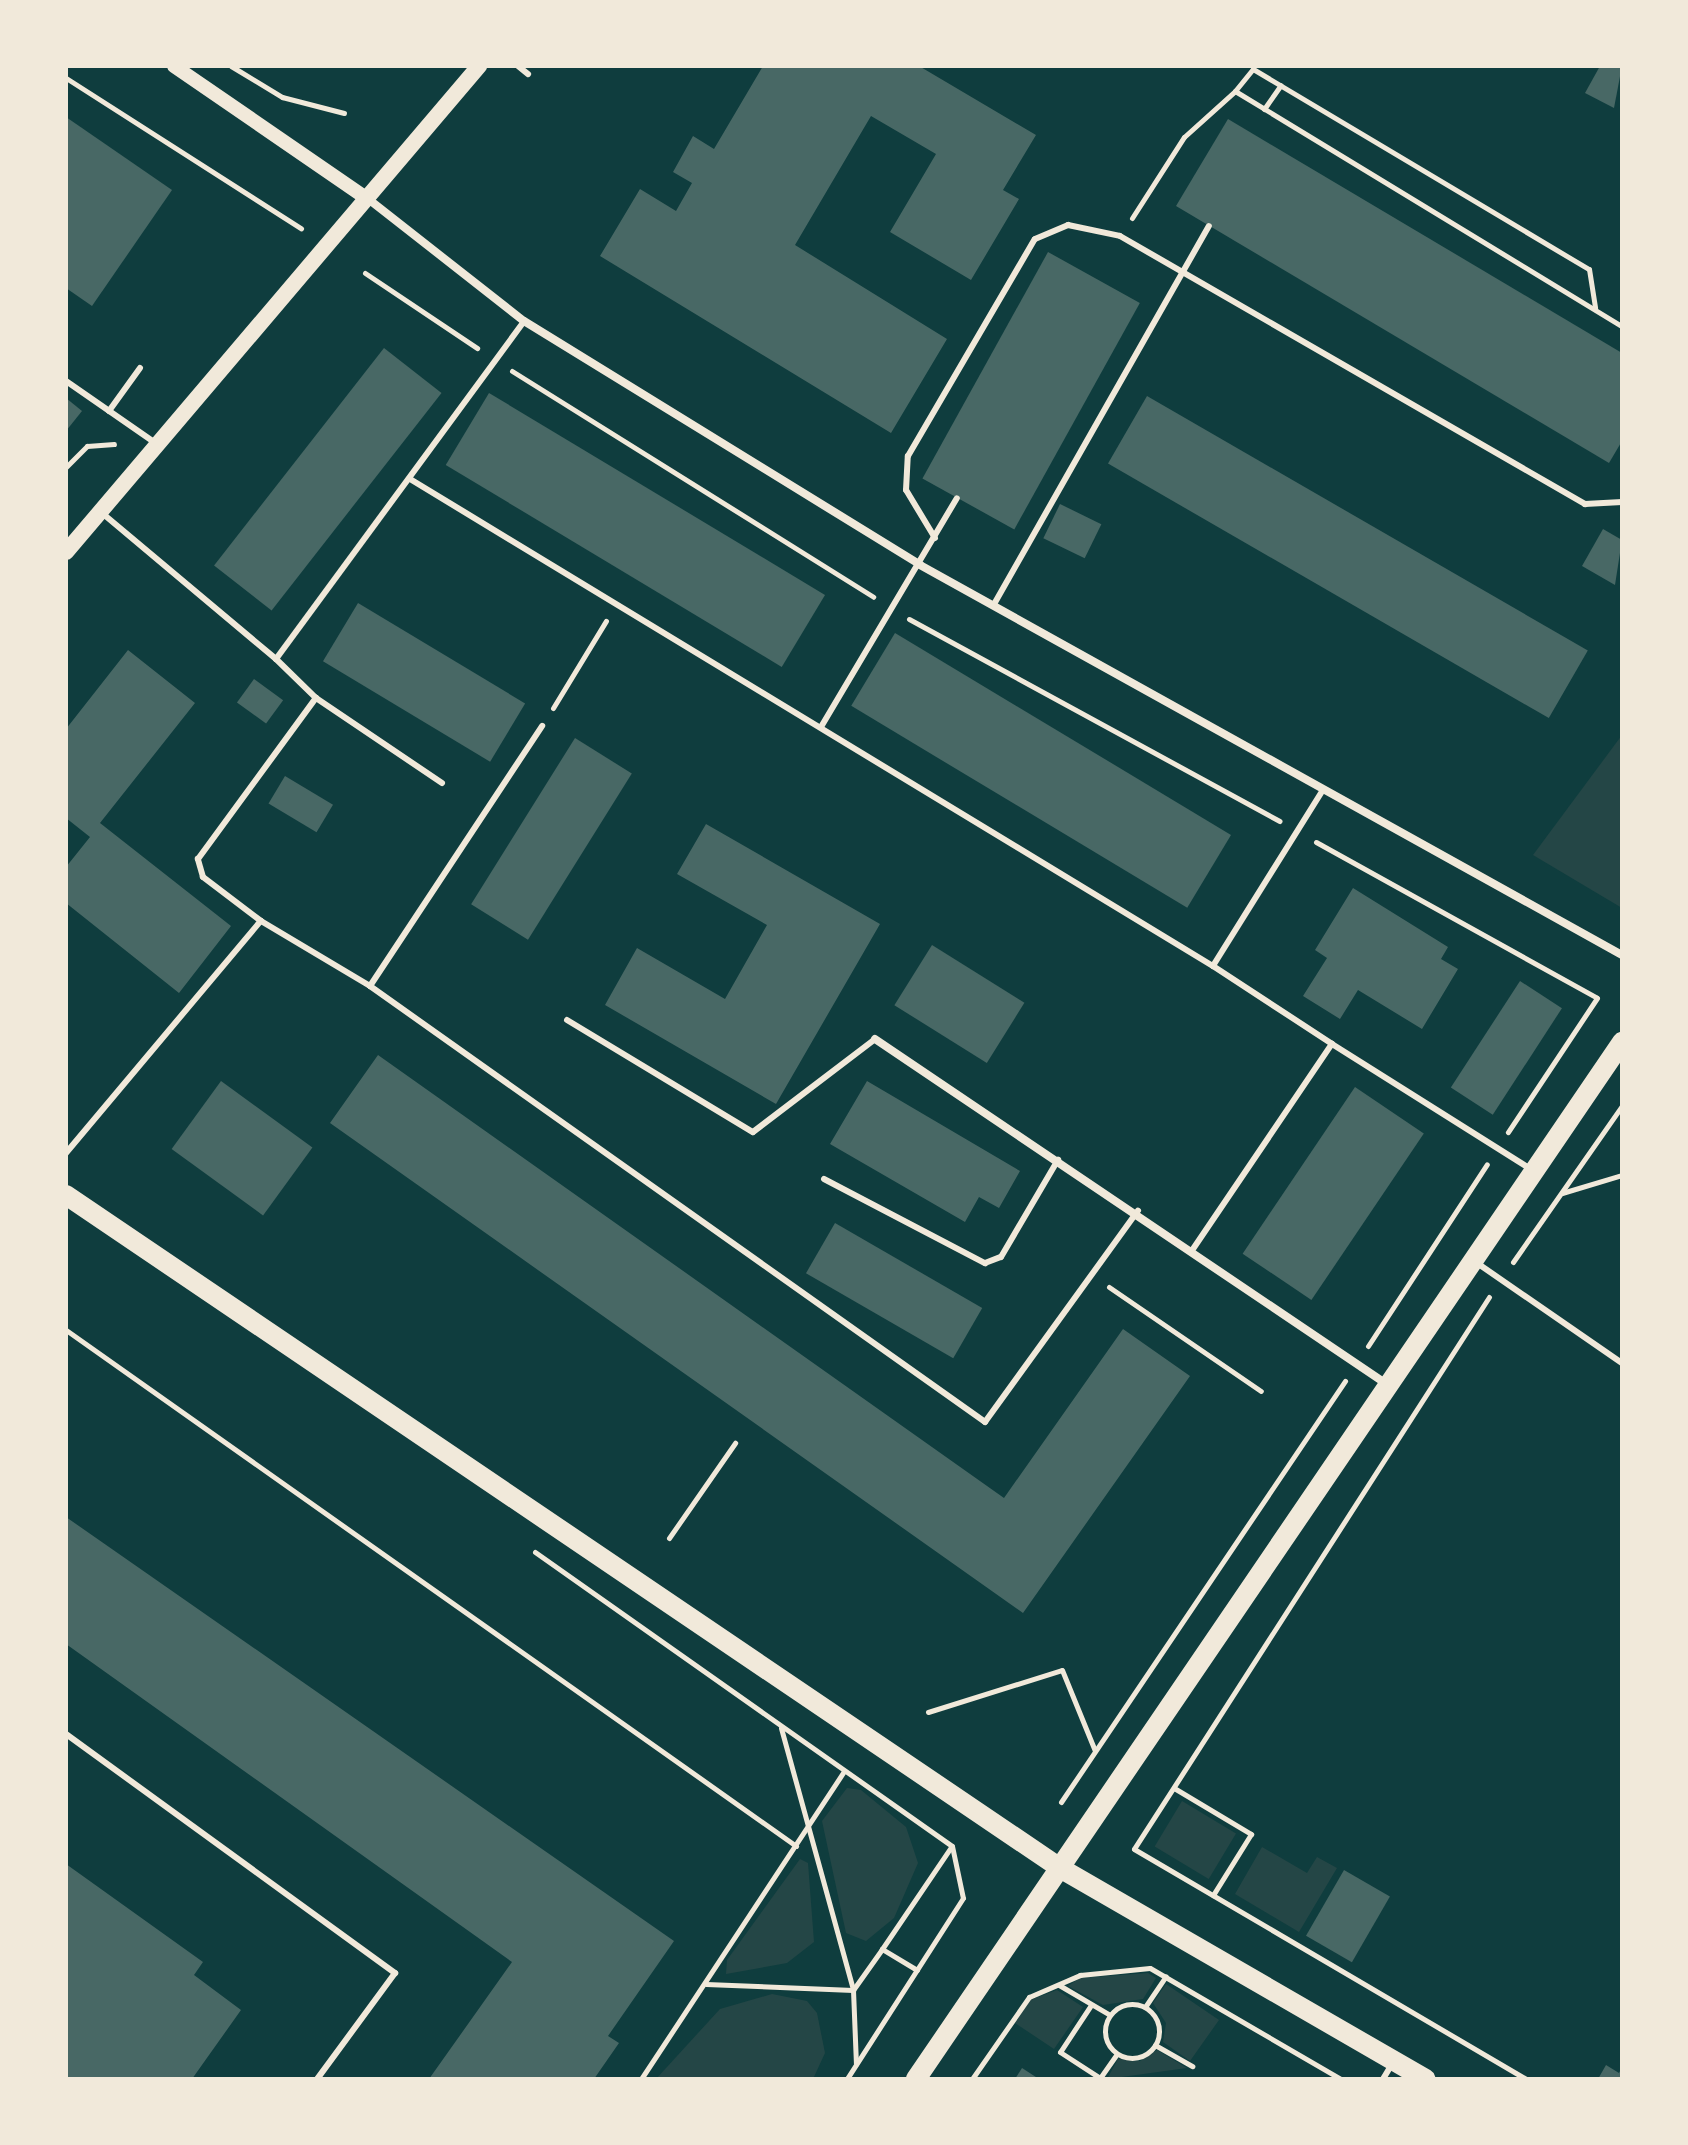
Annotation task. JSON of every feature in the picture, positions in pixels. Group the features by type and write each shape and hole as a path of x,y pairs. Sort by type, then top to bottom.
{"main road":[{"path":"66,552 154,442 479,66"},
{"path":"916,2079 1622,1042"},
{"path":"66,1195 1060,1868 1389,2070 1425,2079"}],"street":[{"path":"174,66 366,198 524,321 920,565 1321,793 1622,955"},
{"path":"875,1039 1138,1211 1389,1385"}],"lane":[{"path":"518,66 528,74"},
{"path":"935,538 906,490 908,456 1035,239 1068,225 1120,236 1585,504 1622,502"},
{"path":"993,606 1209,226"},
{"path":"276,659 524,321"},
{"path":"109,411 140,368"},
{"path":"66,381 154,442"},
{"path":"410,479 1213,966 1496,1150 1535,1172"},
{"path":"821,727 894,610 957,498"},
{"path":"99,510 276,659 316,698 442,783"},
{"path":"316,698 198,859 203,877 261,921 370,986 985,1422 1138,1211"},
{"path":"370,986 542,726"},
{"path":"1213,966 1294,830 1321,793"},
{"path":"66,1153 261,921"},
{"path":"567,1020 753,1132 875,1039"},
{"path":"1193,1249 1332,1044"},
{"path":"824,1179 985,1263 1006,1251 1059,1159"},
{"path":"1474,1261 1622,1363"},
{"path":"66,1734 395,1973 317,2079"}],"path":[{"path":"231,66 282,97 344,113"},
{"path":"1120,236 1184,137 1235,91 1253,69 1589,269 1595,309"},
{"path":"66,78 301,228"},
{"path":"1264,109 1281,85"},
{"path":"1235,91 1622,326"},
{"path":"365,273 496,361 894,610 1597,998 1357,1363 1061,1802"},
{"path":"66,467 87,446 114,444"},
{"path":"542,726 617,604"},
{"path":"1526,2079 1134,1849 1501,1280 1622,1106"},
{"path":"1561,1194 1622,1175"},
{"path":"1091,1276 1261,1391"},
{"path":"66,1330 796,1846"},
{"path":"669,1538 735,1443"},
{"path":"521,1542 952,1846 963,1898 847,2079"},
{"path":"928,1712 1062,1670 1095,1751"},
{"path":"781,1727 853,1990 856,2064"},
{"path":"641,2079 844,1771"},
{"path":"1174,1788 1251,1834 1213,1895"},
{"path":"853,1990 952,1846"},
{"path":"882,1949 917,1970"},
{"path":"972,2079 1029,1997 1080,1975 1150,1968 1341,2079"},
{"path":"1145,2007 1166,1976"},
{"path":"706,1984 853,1990"},
{"path":"1058,1985 1110,2015"},
{"path":"1124,2004 1145,2007 1159,2025 1155,2045 1137,2058 1117,2054 1104,2033 1110,2015 1124,2004"},
{"path":"1091,2005 1060,2052 1100,2078 1117,2054"},
{"path":"1155,2045 1192,2066"}],"shaded area":[{"path":"1622,735 1622,908 1533,855"},
{"path":"847,1788 861,1790 906,1827 918,1863 894,1918 866,1941 846,1933 822,1821"},
{"path":"1182,1801 1236,1833 1209,1879 1155,1846"},
{"path":"1262,1847 1307,1873 1317,1857 1337,1868 1299,1932 1235,1894"},
{"path":"800,1859 808,1863 814,1942 787,1963 726,1974 727,1960"},
{"path":"1148,1973 1156,1978 1143,1999 1103,2005 1068,1986 1080,1978"},
{"path":"1166,1984 1219,2020 1190,2061 1163,2042 1166,2023 1153,2003"},
{"path":"1057,1990 1083,2007 1054,2049 1015,2023 1030,2000"},
{"path":"772,1994 807,2001 817,2013 825,2053 813,2079 656,2079 720,2009"},
{"path":"1157,2050 1187,2068 1107,2079 1118,2059 1140,2061"}],"building":[{"path":"763,66 919,66 1036,135 1003,190 1019,199 971,280 890,232 936,154 871,116 795,245 947,339 891,433 600,256 640,189 676,211 692,183 673,172 693,136 714,149"},
{"path":"1600,66 1622,66 1614,108 1585,93"},
{"path":"66,117 172,190 92,306 66,288"},
{"path":"1228,119 1622,353 1622,441 1609,463 1176,206"},
{"path":"1048,252 1140,303 1014,529 922,479"},
{"path":"384,348 442,393 272,610 214,565"},
{"path":"489,393 825,595 782,667 446,465"},
{"path":"1147,396 1588,650 1549,718 1108,464"},
{"path":"66,398 82,411 66,431"},
{"path":"1060,504 1101,524 1085,558 1043,538"},
{"path":"1603,529 1622,540 1615,585 1582,566"},
{"path":"358,603 525,703 490,762 323,661"},
{"path":"895,633 1231,835 1187,908 851,706"},
{"path":"128,650 195,703 100,823 231,926 179,993 66,903 66,867 90,837 66,818 66,729"},
{"path":"254,679 283,700 266,724 237,702"},
{"path":"575,738 632,774 528,940 471,904"},
{"path":"285,776 333,805 317,832 269,803"},
{"path":"706,824 880,924 776,1104 605,1005 637,948 725,999 767,925 677,874"},
{"path":"1353,888 1448,947 1441,959 1458,969 1422,1029 1358,990 1340,1019 1303,996 1327,958 1315,950"},
{"path":"932,945 1024,1003 987,1063 894,1005"},
{"path":"1520,981 1562,1008 1493,1115 1451,1088"},
{"path":"378,1055 1004,1498 1123,1329 1190,1376 1023,1613 330,1123"},
{"path":"221,1081 312,1147 263,1215 172,1149"},
{"path":"867,1081 1020,1171 999,1208 979,1197 965,1222 830,1144"},
{"path":"1355,1087 1424,1133 1311,1300 1243,1254"},
{"path":"835,1223 982,1308 953,1358 806,1273"},
{"path":"66,1517 674,1941 608,2036 619,2043 594,2079 429,2079 512,1962 66,1644"},
{"path":"66,1864 203,1962 194,1975 241,2010 192,2079 66,2079"},
{"path":"1344,1870 1390,1896 1352,1962 1306,1936"},
{"path":"1606,2065 1619,2073 1622,2067 1622,2079 1598,2079"},
{"path":"1022,2068 1039,2079 1015,2079"}]}
